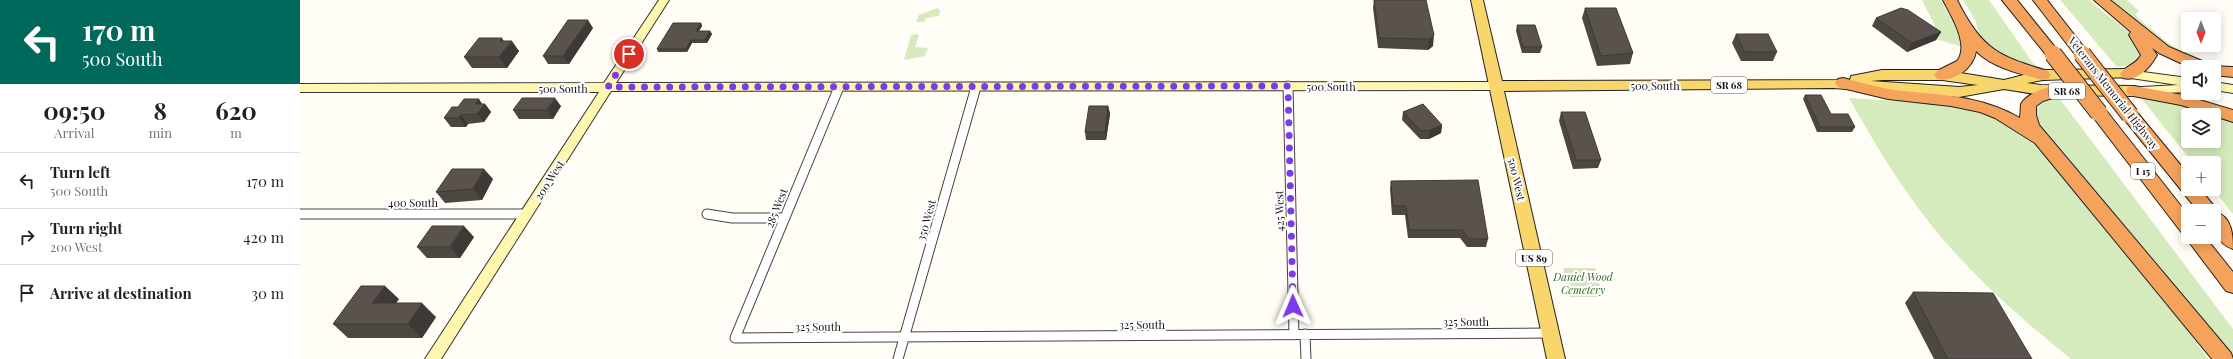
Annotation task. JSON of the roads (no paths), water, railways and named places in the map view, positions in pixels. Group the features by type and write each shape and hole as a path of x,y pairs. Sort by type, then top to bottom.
{"highway":[{"path":"1950,0 1966,32 1978,47 1990,56 2043,75"},
{"name":"I 15","path":"2009,0 2053,54 2181,219"},
{"name":"Veterans Memorial Highway","path":"2040,0 2181,177"},
{"path":"2100,0 2164,50 2186,60"},
{"path":"2100,0 2135,33 2149,55 2144,65 2128,74"},
{"path":"1942,75 1960,68 1966,63 1968,49 1966,32"},
{"path":"2221,71 2233,72"},
{"path":"1838,83 1894,95 1959,100 1976,104 2017,123 2046,146"},
{"path":"2056,91 2037,97 2028,104 2028,118 2046,146 2224,359"},
{"path":"2134,91 2183,100 2233,116"},
{"path":"2196,196 2202,204"},
{"path":"2221,227 2233,242"},
{"path":"2200,244 2233,286"}],"main road":[{"name":"200 West","path":"433,359 664,0"},
{"name":"500 West","path":"1477,0 1556,359"},
{"name":"500 South","path":"300,88 1496,86 1838,83 1950,92 1975,90 2043,75 2128,74 2181,81"},
{"name":"500 South","path":"1838,83 1882,75 1942,75 2056,91 2134,91 2181,88"},
{"path":"2221,81 2233,80"},
{"path":"2221,87 2233,89"}],"street":[{"name":"425 West","path":"1288,86 1294,335"},
{"name":"285 West","path":"735,338 839,87"},
{"name":"350 West","path":"898,359 976,87"},
{"name":"400 South","path":"300,214 526,214"},
{"path":"707,214 732,218 785,218"},
{"name":"325 South","path":"735,338 1550,333"},
{"path":"1305,334 1306,359"}],"park label":[{"name":"Daniel Wood Cemetery","path":"1583,282"}]}
